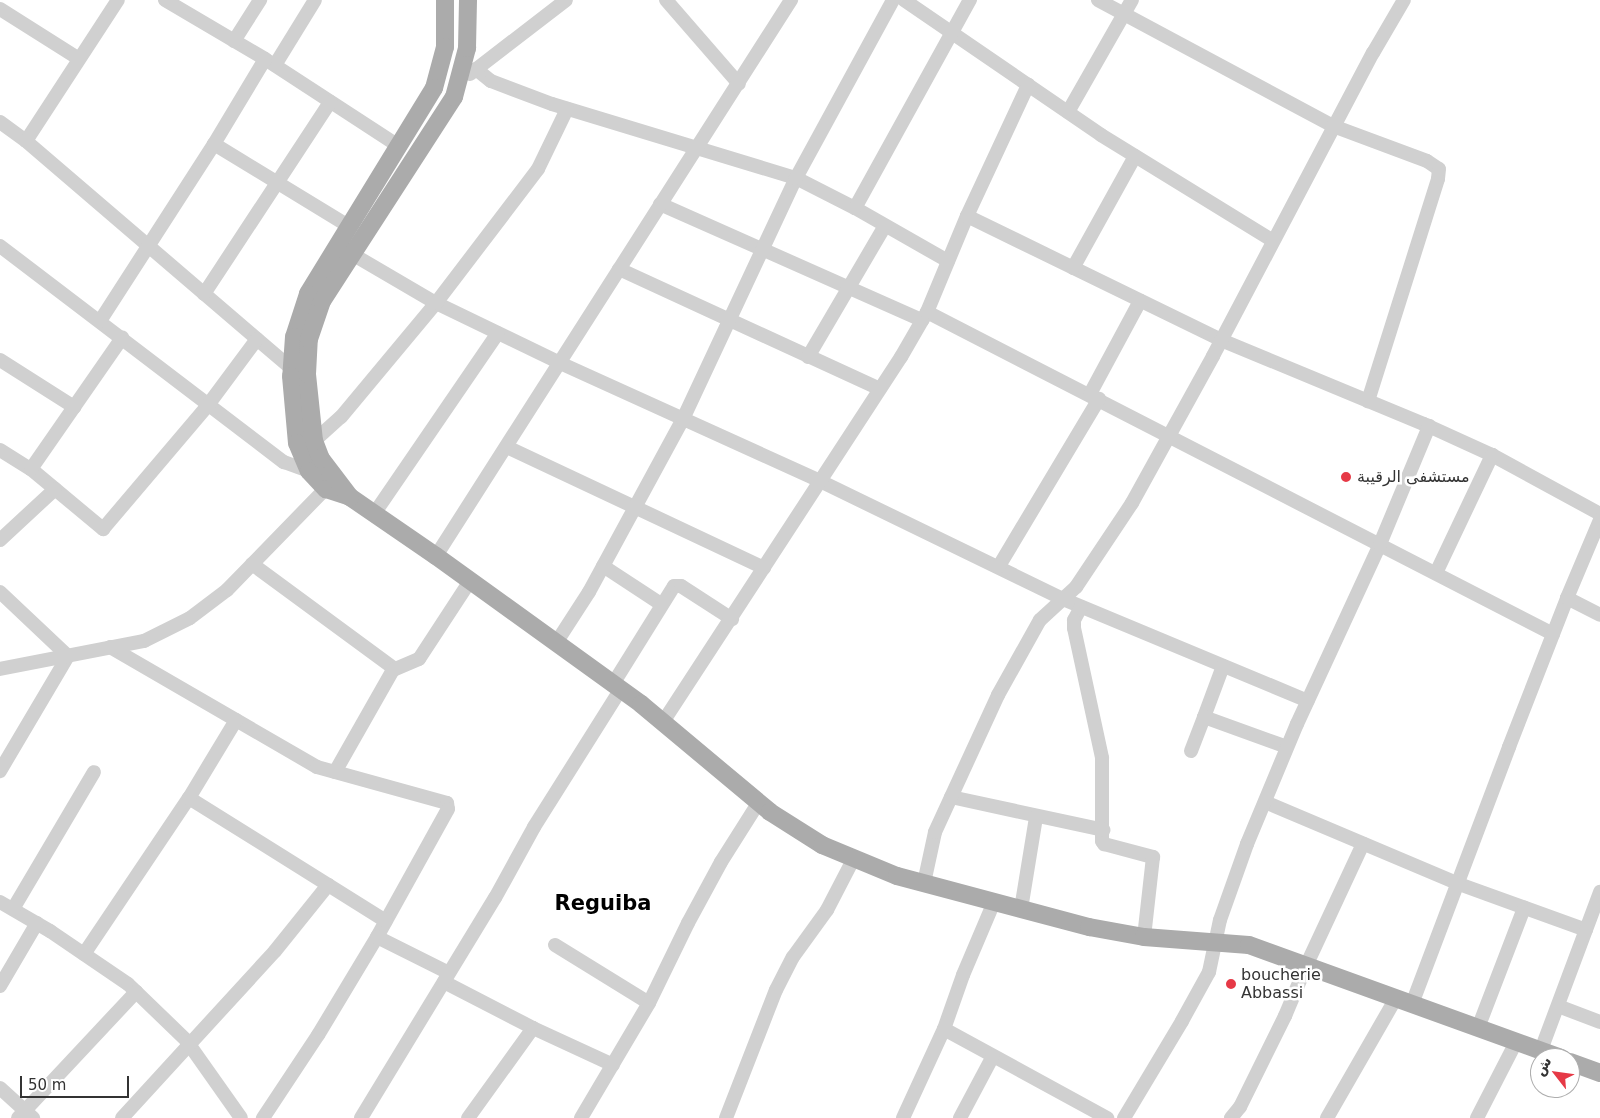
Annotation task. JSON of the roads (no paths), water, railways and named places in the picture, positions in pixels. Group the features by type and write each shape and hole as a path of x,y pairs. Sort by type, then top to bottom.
{"main road":[{"path":"445,0 446,47 434,88 400,147 308,294 294,337 292,370 297,443 309,471 436,556 617,687 663,722 758,802 822,845 896,876 1089,927 1144,937 1217,941 1249,945 1535,1048"},
{"path":"330,484 314,441 306,374 309,339 322,302 449,105 458,83 467,48 468,0"},
{"path":"1580,1066 1600,1073"}],"street":[{"path":"26,140 118,0"},
{"path":"165,0 270,62 400,147"},
{"path":"234,41 260,0"},
{"path":"100,321 214,144 315,0"},
{"path":"458,83 566,0"},
{"path":"666,0 739,84"},
{"path":"436,556 560,364 660,204 698,149 790,0"},
{"path":"556,643 603,566 683,419 796,178 893,0"},
{"path":"904,0 1135,156 1273,241"},
{"path":"855,208 970,0"},
{"path":"1098,0 1333,126 1427,161 1439,169 1438,179 1368,402"},
{"path":"1068,112 1132,0"},
{"path":"924,883 935,832 998,695 1040,620 1076,587 1132,503 1221,340 1333,126 1404,0"},
{"path":"0,9 79,59"},
{"path":"476,68 491,81 567,109 796,178 855,208 948,262"},
{"path":"663,722 732,619 880,389 924,316 967,216 1028,85"},
{"path":"204,294 330,102"},
{"path":"314,441 341,418 436,303 538,169 567,109"},
{"path":"0,122 26,140 148,248 292,370"},
{"path":"214,144 350,227"},
{"path":"1073,268 1135,156"},
{"path":"660,204 764,248 849,287 924,316 1094,397 1553,634"},
{"path":"967,216 1221,340 1429,426 1492,455 1600,514"},
{"path":"808,357 886,226"},
{"path":"0,246 289,465 309,471"},
{"path":"352,254 436,303 560,364 820,481 999,566 1063,599 1308,701"},
{"path":"619,268 729,321 880,389"},
{"path":"999,566 1094,397 1140,301"},
{"path":"374,514 498,333"},
{"path":"30,469 122,338"},
{"path":"0,450 30,469 99,526 105,528 208,405 257,339"},
{"path":"0,360 74,407"},
{"path":"1124,1118 1182,1021 1208,972 1217,941 1220,920 1287,747 1380,544 1429,426"},
{"path":"507,447 764,568"},
{"path":"1436,573 1492,455"},
{"path":"0,668 144,641 190,618 227,590 330,484"},
{"path":"0,540 55,489"},
{"path":"1326,1118 1404,1001 1459,884 1553,634 1600,520"},
{"path":"252,564 395,669"},
{"path":"603,566 661,604"},
{"path":"335,772 395,669 419,659 470,581"},
{"path":"362,1118 617,687 661,604 674,586 678,584 732,619"},
{"path":"0,592 68,656"},
{"path":"1567,598 1600,615"},
{"path":"1081,607 1074,620 1074,628 1102,758 1102,841 1104,844 1153,857 1144,937"},
{"path":"110,647 318,767 447,804 448,809 377,937 318,1035 263,1118"},
{"path":"0,770 68,656"},
{"path":"1191,751 1223,666"},
{"path":"1204,717 1287,747"},
{"path":"84,954 190,798 236,720"},
{"path":"13,910 94,772"},
{"path":"951,797 1036,817 1103,830"},
{"path":"190,798 386,921"},
{"path":"581,1118 649,1003 688,923 721,862 758,802"},
{"path":"1265,802 1459,884 1586,930"},
{"path":"1020,909 1036,817"},
{"path":"1236,1117 1285,1016 1306,966 1363,844"},
{"path":"726,1118 776,990 793,957 836,894 854,858"},
{"path":"122,1118 190,1046 275,951 328,885"},
{"path":"1542,1048 1586,930 1597,912 1600,892"},
{"path":"0,902 37,923 84,954 136,992 190,1046 241,1118"},
{"path":"903,1118 944,1029 963,974 994,902"},
{"path":"1478,1028 1524,908"},
{"path":"0,986 37,923"},
{"path":"377,937 533,1028 613,1065"},
{"path":"555,945 649,1003"},
{"path":"0,1088 25,1116 136,992"},
{"path":"1558,1006 1600,1022"},
{"path":"468,1118 533,1028"},
{"path":"944,1029 1107,1118"},
{"path":"1477,1118 1516,1042"},
{"path":"960,1118 993,1056"}],"place":[{"name":"مستشفى الرقيبة","path":"1346,477"},
{"name":"boucherie Abbassi","path":"1231,984"}],"district":[{"name":"Reguiba","path":"603,903"}]}
